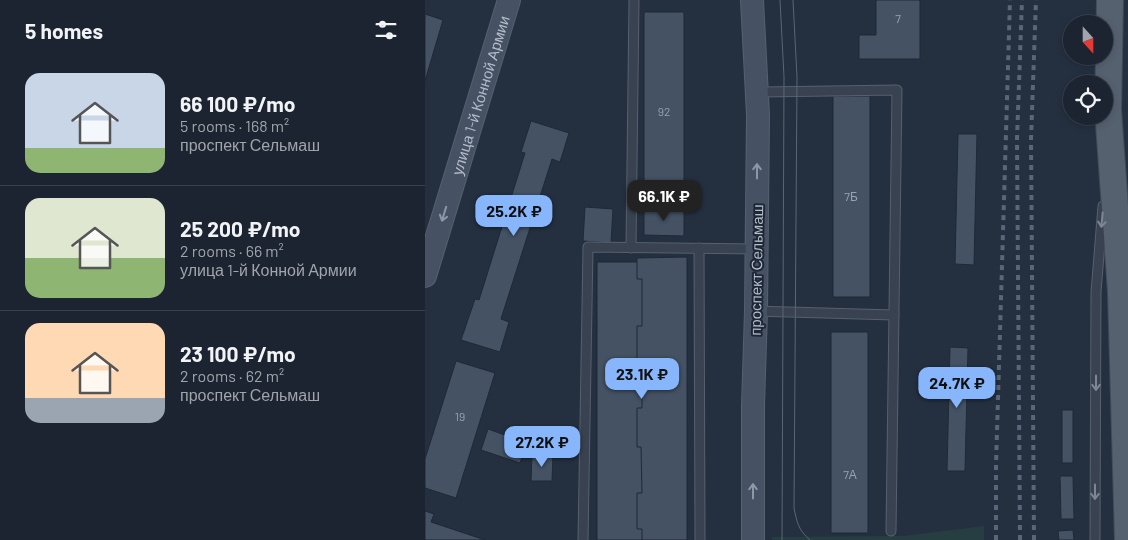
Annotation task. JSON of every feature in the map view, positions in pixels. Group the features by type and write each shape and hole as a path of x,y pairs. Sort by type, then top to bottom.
{"main road":[{"name":"улица 1-й Конной Армии","path":"425,276 509,0"},
{"name":"проспект Сельмаш","path":"751,0 758,115 753,405 753,540"},
{"path":"1110,0 1108,110 1121,291 1127,540"}],"lane":[{"path":"631,248 634,0"},
{"path":"756,92 897,90 891,531"},
{"path":"1095,540 1096,292 1109,137"},
{"path":"583,540 588,247 757,249"},
{"path":"699,248 699,540"},
{"path":"756,311 894,315"}],"green space":[{"path":"984,526 984,540 772,540 772,537 904,536"}],"building":[{"path":"876,0 920,0 920,59 859,59 859,35 876,35"},
{"path":"644,12 684,12 684,209 644,210"},
{"path":"425,14 443,20 425,81"},
{"path":"833,96 870,96 870,297 833,297"},
{"path":"531,121 569,133 560,162 552,159 501,319 509,322 500,352 461,340 475,299 479,300 525,153 521,152"},
{"path":"958,134 977,134 974,265 955,264"},
{"path":"585,207 613,209 611,243 583,241"},
{"path":"684,209 684,236 644,235 644,210"},
{"path":"687,257 687,540 597,540 597,262 637,262 637,258"},
{"path":"597,262 637,262 637,279 642,279 642,326 637,326 637,362 642,362 642,408 637,408 637,447 641,447 642,493 637,493 637,529 642,529 642,540 597,540"},
{"path":"831,332 868,332 868,533 831,533"},
{"path":"950,347 968,348 965,471 947,471"},
{"path":"456,361 495,373 456,498 425,488 425,459"},
{"path":"1062,410 1073,410 1073,463 1062,463"},
{"path":"488,429 527,443 520,463 481,450"},
{"path":"532,455 553,455 552,481 531,481"},
{"path":"1060,476 1073,476 1074,519 1061,519"},
{"path":"425,511 434,514 431,522 485,540 425,540"},
{"path":"1073,530 1074,540 1059,540 1058,531"}],"tram line":[{"path":"780,0 784,77 782,540"},
{"path":"793,0 797,77 794,508 800,529 810,540"}],"railway":[{"path":"996,540 996,465 1010,0"},
{"path":"1020,540 1017,139 1022,0"},
{"path":"1034,540 1031,140 1036,0"}]}
